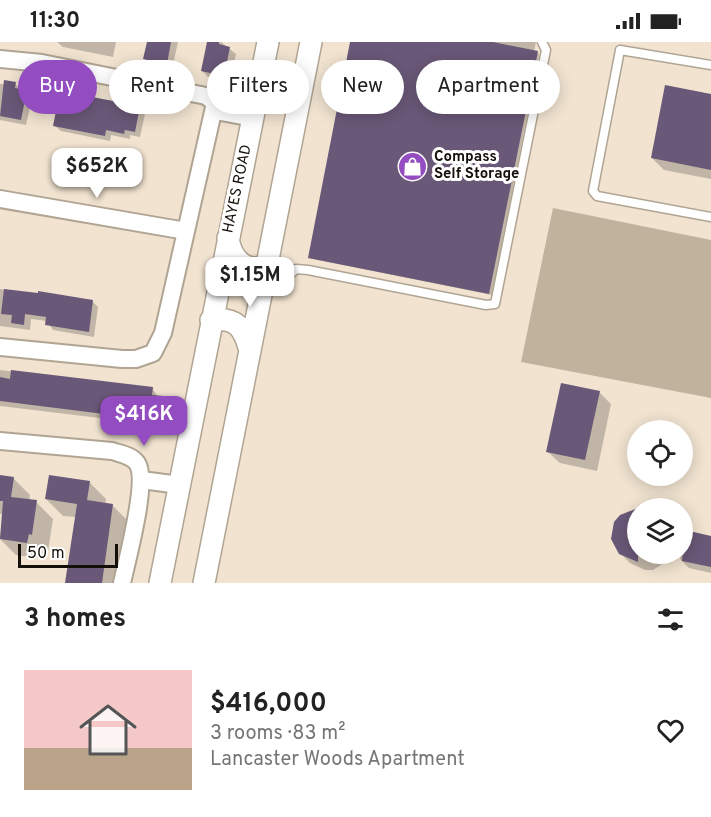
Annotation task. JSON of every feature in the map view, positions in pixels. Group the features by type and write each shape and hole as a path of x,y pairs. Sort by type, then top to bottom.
{"street":[{"name":"HAYES ROAD","path":"265,60 268,42"},
{"path":"204,583 311,42"},
{"path":"0,59 42,63 207,97"},
{"path":"0,347 122,359 147,357 159,345 213,114"},
{"name":"HAYES ROAD","path":"160,583 254,114"},
{"path":"0,199 186,231"},
{"path":"228,238 232,254 238,262 266,269"},
{"path":"211,320 226,319 237,322 246,334 250,352"},
{"path":"0,441 128,455 137,463 142,480 122,583"},
{"path":"142,480 179,485"}],"lane":[{"path":"266,269 284,276 296,269 308,270 486,305 495,304 546,50 542,42"},
{"path":"711,65 620,50 593,191 597,196 711,217"}],"shaded area":[{"path":"553,208 711,240 711,398 521,362"}],"building":[{"path":"147,42 171,42 168,60 143,59"},
{"path":"207,42 219,42 219,44 230,47 227,60 207,60 207,72 201,71"},
{"path":"350,42 493,42 538,51 536,60 416,60 416,114 525,114 489,294 308,258 336,114 404,114 404,60 346,60"},
{"path":"4,80 16,82 18,114 22,114 21,120 0,116"},
{"path":"665,85 711,94 711,170 651,158"},
{"path":"97,98 109,100 109,114 138,114 135,132 125,130 124,134 106,130 105,136 53,126 55,114 97,114"},
{"path":"4,289 38,293 38,291 93,300 89,332 45,325 46,317 25,314 24,325 11,323 12,315 1,314"},
{"path":"11,370 153,387 152,395 163,396 160,421 0,401 0,377 10,379"},
{"path":"561,383 600,391 585,460 546,452"},
{"path":"0,475 14,477 11,497 37,500 32,535 29,534 27,543 0,539 3,501 0,501"},
{"path":"49,475 90,481 87,500 113,504 102,583 65,583 77,504 45,499"},
{"path":"627,512 627,557 619,554 611,539 614,522 620,515"},
{"path":"693,532 711,536 711,567 693,563"}],"place":[{"name":"Compass Self Storage","path":"413,166"}]}
